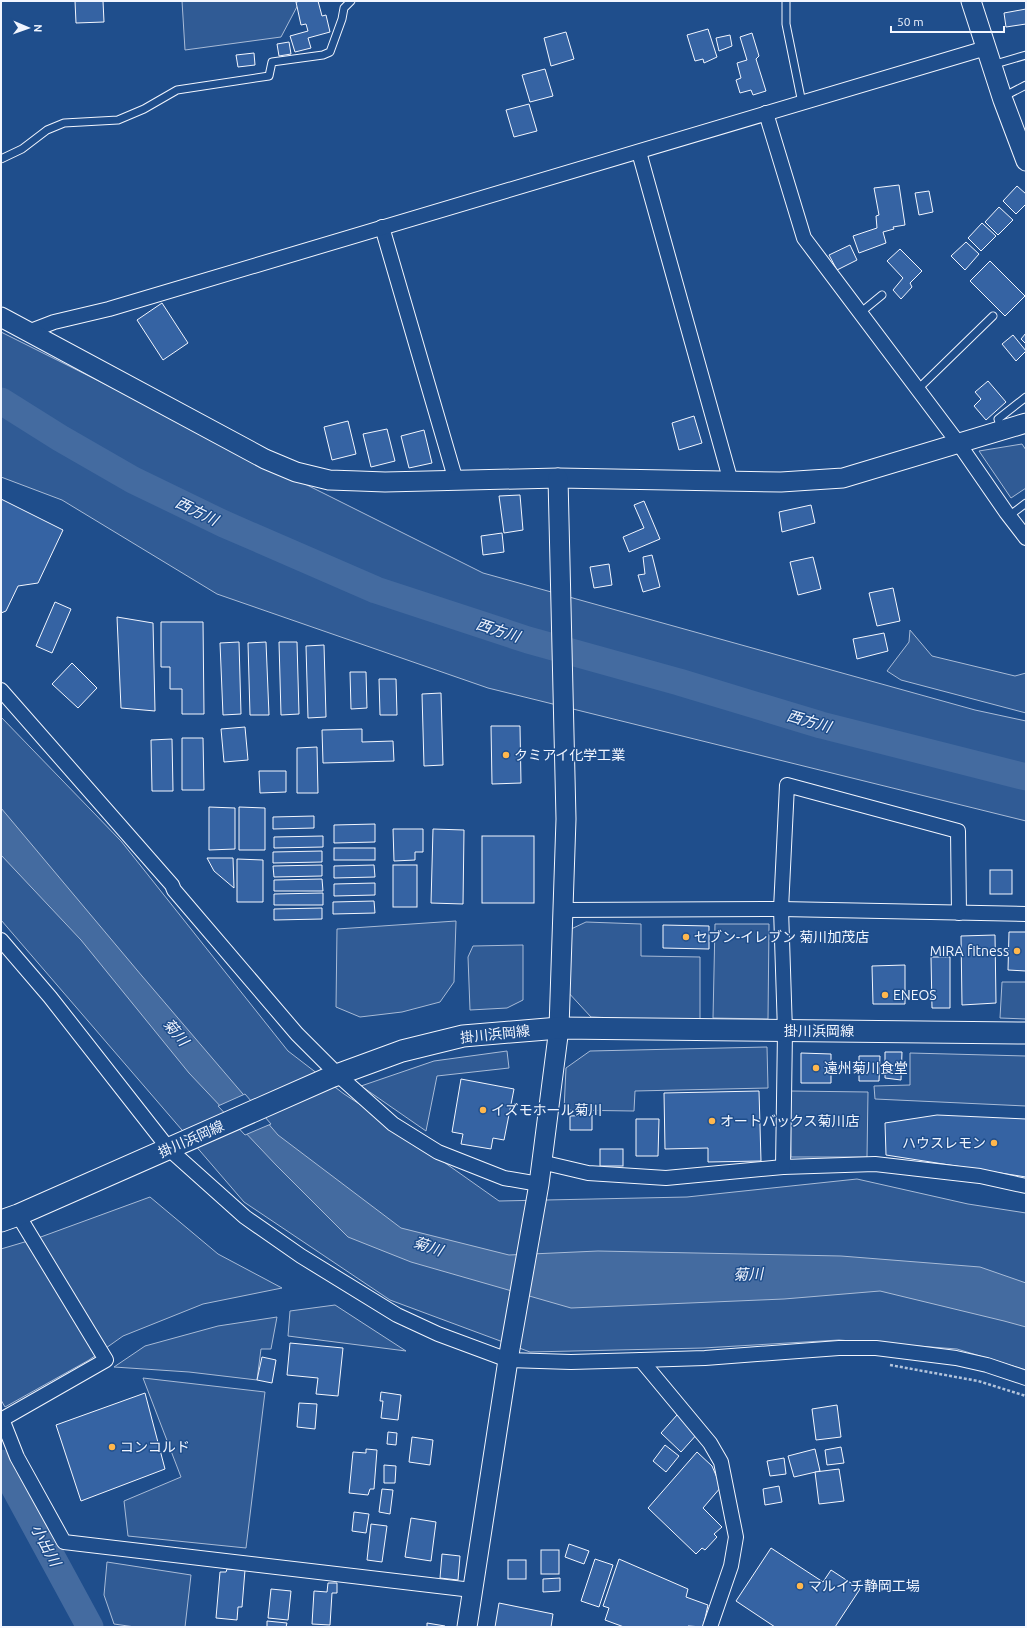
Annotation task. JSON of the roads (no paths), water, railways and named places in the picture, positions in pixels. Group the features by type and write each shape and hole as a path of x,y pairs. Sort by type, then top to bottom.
{"main road":[{"name":"掛川浜岡線","path":"9,1218 335,1076 402,1052 463,1036 559,1028 1026,1033"}],"street":[{"path":"971,1 1002,98 1024,152"},
{"path":"28,332 54,322 109,309 766,113 989,57"},
{"path":"766,113 804,238 959,444 1026,538"},
{"path":"639,152 731,482"},
{"path":"382,227 456,481"},
{"path":"1,317 265,460 296,472 329,480 385,482 558,478 781,482 843,478 1026,423"},
{"path":"467,1627 509,1356 537,1190 559,1028 566,819 558,478"},
{"path":"1,690 172,885 174,890 296,1034 335,1076 393,1124 438,1152 537,1190"},
{"path":"783,1167 785,1031 781,909 787,785 958,830 959,913"},
{"path":"564,910 781,909 1026,914"},
{"path":"1,940 50,997 169,1149 245,1217 301,1256 397,1315 438,1334 509,1356 571,1362 705,1358 839,1348 876,1348 956,1358 987,1365 1026,1378"},
{"path":"541,1162 588,1173 666,1178 783,1167 875,1164 980,1176 1026,1186"},
{"path":"9,1218 106,1360 1,1419 17,1457 64,1542 472,1590"},
{"path":"641,1360 710,1443 721,1462 736,1537 731,1566 710,1627"}],"lane":[{"path":"1,160 22,149 47,130 64,123 118,120 144,109 177,90 269,76 272,62 323,55 330,52 342,19 344,8 350,1"},
{"path":"786,1 786,24 802,103"},
{"path":"989,57 1026,55"},
{"path":"1002,98 1026,85"},
{"path":"860,313 882,295"},
{"path":"918,389 993,316"},
{"path":"1001,431 998,419 1026,397"},
{"path":"1009,516 1026,503"}],"water":[{"name":"菊川","path":"1,808 278,1135 401,1228 509,1255 598,1251 841,1256 980,1267 1026,1283 1026,1327 880,1291 784,1299 571,1308 411,1262 348,1237 276,1165 189,1073 81,940 1,855"}],"waterway":[{"name":"西方川","path":"1,401 60,438 133,480 224,524 376,590 528,640 679,682 821,725 1026,777"},
{"name":"小出川","path":"1,1463 90,1627"}],"place":[{"name":"クミアイ化学工業","path":"506,755"},
{"name":"セブン-イレブン 菊川加茂店","path":"686,937"},
{"name":"MIRA fitness","path":"1017,951"},
{"name":"ENEOS","path":"885,995"},
{"name":"遠州菊川食堂","path":"816,1068"},
{"name":"イズモホール菊川","path":"483,1110"},
{"name":"オートバックス菊川店","path":"712,1121"},
{"name":"ハウスレモン","path":"994,1143"},
{"name":"コンコルド","path":"112,1447"},
{"name":"マルイチ静岡工場","path":"800,1586"}]}
